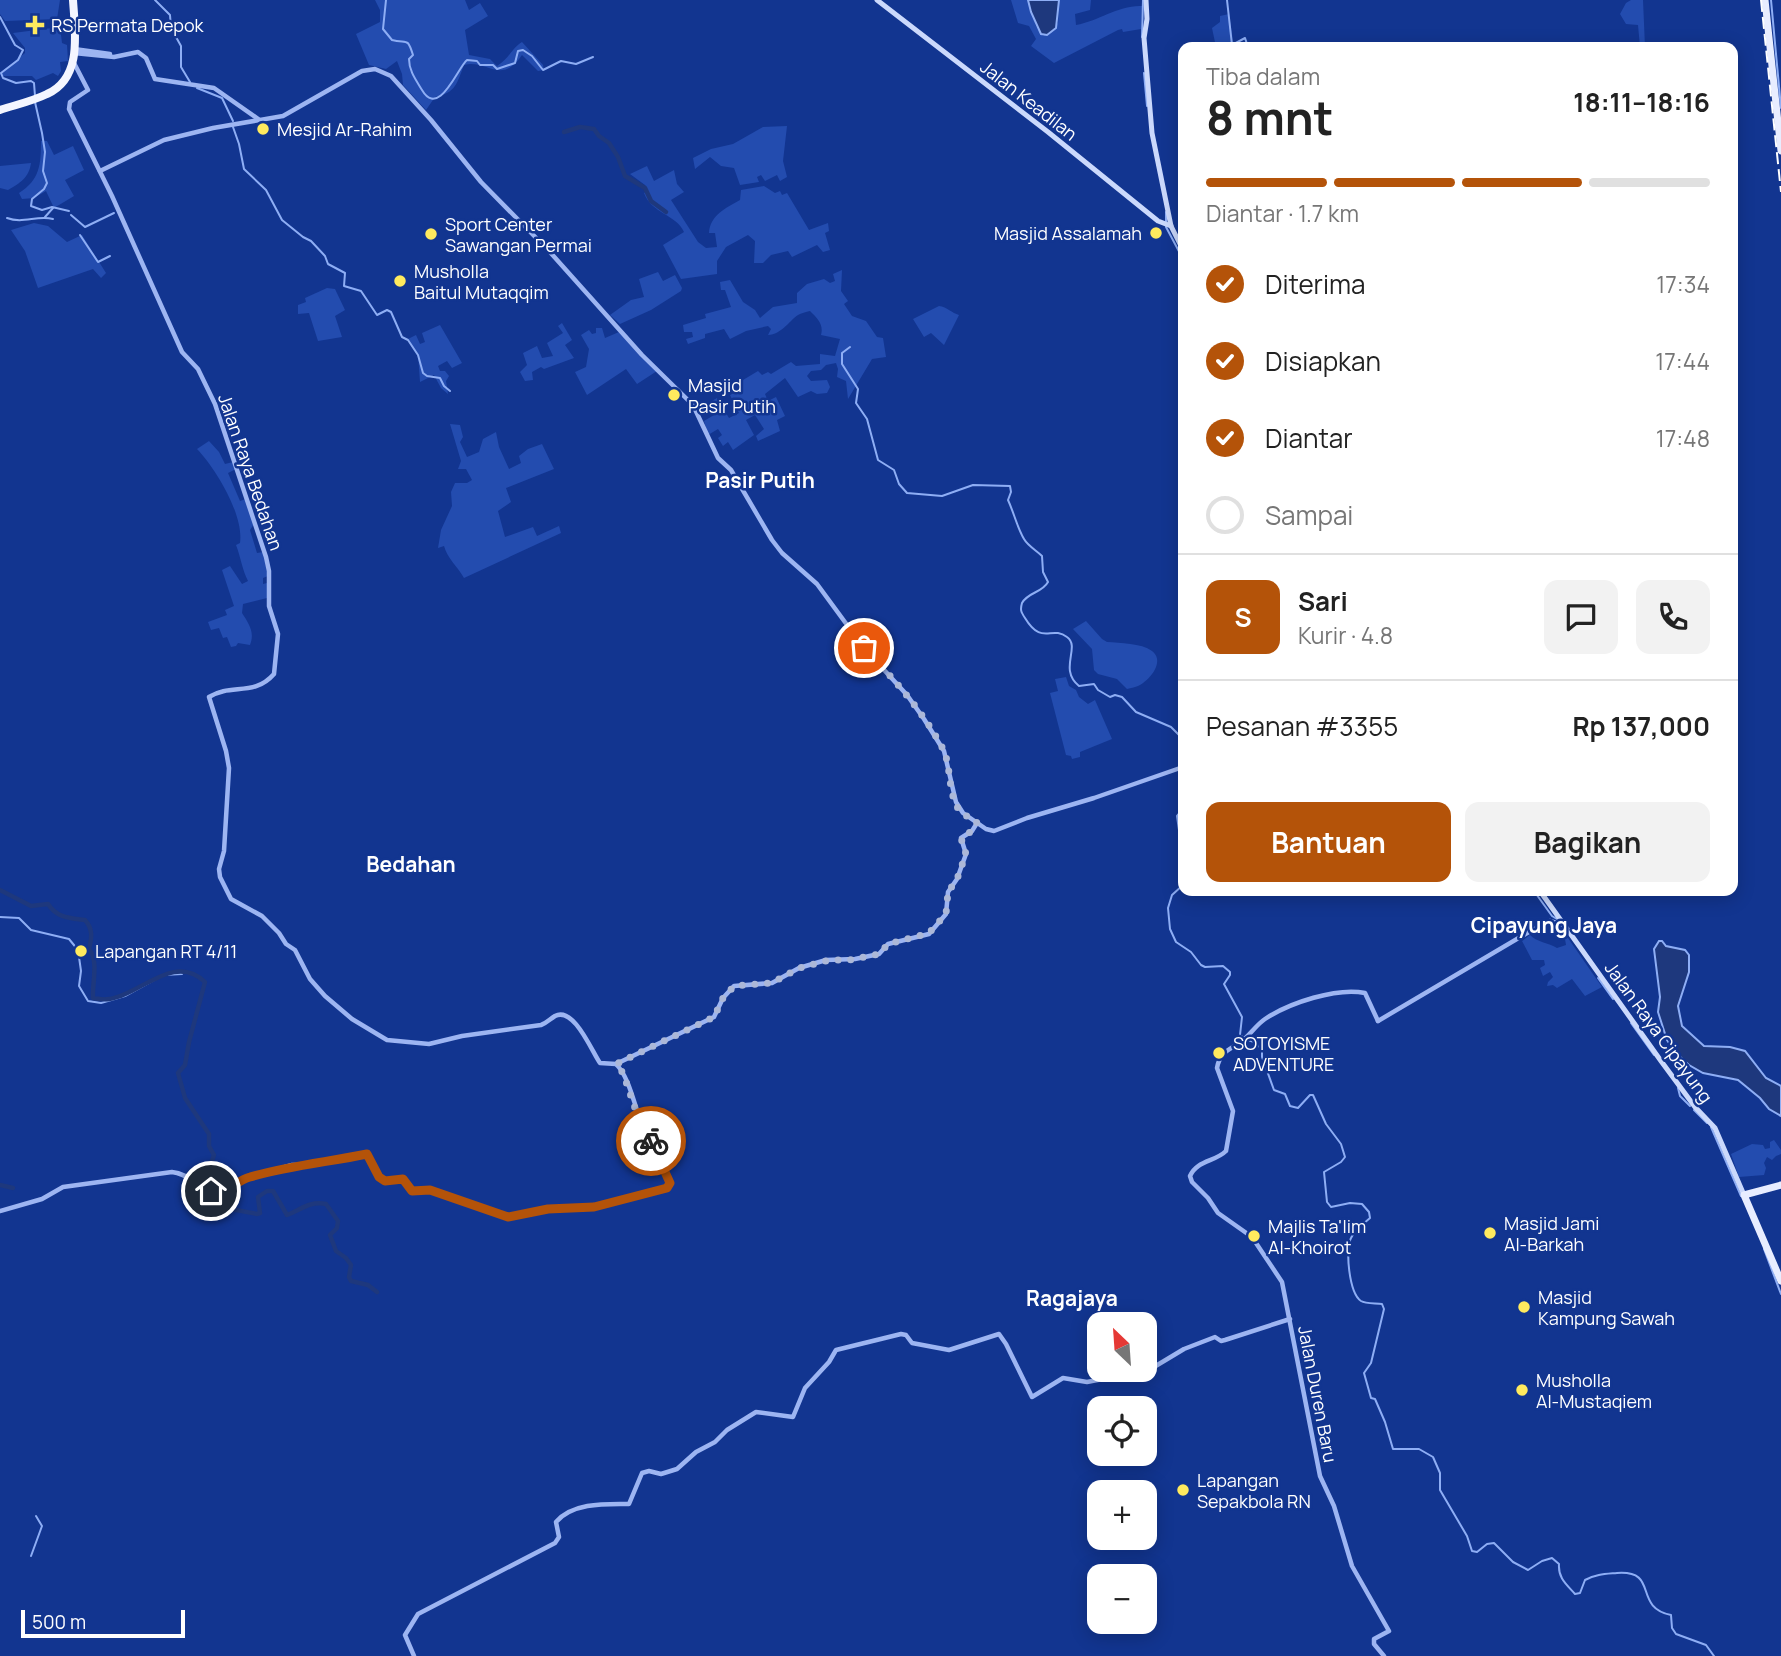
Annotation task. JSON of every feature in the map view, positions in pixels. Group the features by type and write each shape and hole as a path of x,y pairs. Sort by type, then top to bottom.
{"highway":[{"path":"0,110 57,89 74,74 73,0"}],"main road":[{"name":"Jalan Keadilan","path":"877,0 1167,223"},
{"path":"1146,0 1144,38 1152,133 1168,204 1167,223 1178,242"},
{"path":"1765,0 1781,152"},
{"name":"Jalan Raya Cipayung","path":"1543,896 1558,921 1695,1107 1715,1128 1744,1195"},
{"path":"1781,1185 1744,1195 1781,1281"}],"street":[{"path":"74,51 117,56 140,53 146,58 152,75 160,81 214,88 262,121"},
{"path":"100,171 160,141 288,114 366,70 380,70 391,76 481,182 549,250 642,355 693,405 718,458 731,470 772,540 782,553 817,584 864,648 912,701 942,746 957,805 962,812 988,830 994,831 1178,769"},
{"name":"Jalan Raya Bedahan","path":"74,74 88,91 68,106 182,352 198,369 215,404 267,561 269,606 278,634 274,674 257,687 222,692 209,698 229,764 224,851 219,871 228,894 233,900 262,916 279,933 286,944 295,950 313,983 325,996 352,1019 382,1038 429,1044 462,1035 541,1025 558,1015 576,1022 600,1063 616,1064"},
{"path":"0,1211 42,1199 63,1187 172,1172 185,1175 211,1191 221,1193 242,1180 292,1165 310,1165 367,1154 379,1177 385,1181 403,1179 412,1191 430,1190 508,1217 548,1209 594,1207 666,1188 670,1183 667,1175 635,1108 623,1073 616,1064 714,1017 723,998 734,986 772,983 799,968 830,960 850,960 879,954 888,944 929,933 946,914 948,892 957,879 966,854 961,838 972,831 977,822"},
{"path":"414,1656 405,1634 420,1612 555,1543 559,1537 556,1522 561,1517 580,1508 607,1503 629,1504 642,1473 647,1471 661,1474 677,1469 696,1452 752,1413 762,1411 793,1418 805,1388 838,1349 901,1334 906,1335 912,1343 946,1350 999,1334 1032,1397 1063,1378 1084,1382 1141,1373 1192,1345 1212,1338 1228,1339 1290,1319 1282,1282 1258,1245 1245,1229 1218,1213 1190,1176 1196,1166 1226,1152 1233,1111 1218,1073 1218,1062 1225,1050 1245,1038 1265,1019 1282,1010 1301,1002 1337,994 1365,993 1380,1019 1544,923 1558,921"},
{"name":"Jalan Duren Baru","path":"1290,1319 1320,1476 1337,1515 1352,1566 1389,1631 1374,1639 1374,1644 1384,1656"}],"shaded area":[{"path":"0,0 60,0 57,19 5,21 0,14"},
{"path":"375,0 465,0 469,10 480,3 488,16 465,30 469,55 490,59 497,66 522,42 543,65 544,70 538,71 522,55 507,69 464,65 452,90 435,97 426,110 403,85 397,61 386,69 369,65 356,34 380,22 380,10"},
{"path":"1011,0 1028,0 1036,26 1043,36 1058,23 1059,0 1091,0 1090,10 1075,14 1076,25 1125,8 1142,6 1141,29 1123,32 1122,29 1118,30 1054,63 1031,46 1036,39 1029,26 1018,23"},
{"path":"1028,0 1059,0 1056,28 1047,35 1041,34"},
{"path":"1643,0 1645,42 1640,42 1638,25 1626,24 1620,14 1626,3"},
{"path":"1229,14 1233,42 1215,42 1212,28 1220,22 1220,16"},
{"path":"60,27 62,43 67,45 68,61 60,62 61,71 58,76 53,73 36,80 32,76 1,76 0,73 25,53 25,48 13,33"},
{"path":"787,126 783,161 787,177 780,181 777,175 765,181 761,175 757,177 759,182 740,185 734,168 721,166 710,157 695,169 693,158 711,149 733,144 763,127"},
{"path":"41,141 47,141 54,155 73,146 84,170 65,180 74,196 54,208 46,191 34,198 22,199 19,193 31,183 38,171"},
{"path":"31,163 28,173 20,182 8,190 0,188 0,166"},
{"path":"647,166 654,181 674,170 677,184 684,192 671,200 698,242 706,248 717,247 715,233 709,233 712,221 724,209 740,200 741,190 764,186 775,193 787,193 809,230 828,223 829,231 825,233 830,250 823,252 817,245 792,257 788,251 771,255 763,263 754,263 755,241 748,235 726,247 717,261 717,274 681,279 663,245 684,232 681,226 647,200 644,193 648,191 645,185 630,174"},
{"path":"34,223 48,226 67,242 82,235 106,273 101,278 93,269 38,288 25,251 11,230"},
{"path":"842,270 841,291 848,301 844,304 852,316 866,321 877,337 883,338 886,357 872,359 848,399 846,381 837,377 836,363 811,371 807,376 811,381 827,380 830,387 827,393 817,394 811,391 798,397 785,378 765,394 768,401 776,397 785,416 777,420 780,431 758,441 756,436 764,429 755,415 746,420 754,435 733,450 728,442 723,446 718,438 722,435 718,429 708,435 704,421 714,415 710,408 715,406 712,401 717,398 729,418 739,413 730,395 741,389 738,383 758,371 762,375 768,372 771,374 791,362 796,366 820,364 820,354 835,356 840,339 821,335 821,324 810,311 798,315 773,334 768,335 771,329 768,326 746,331 730,339 724,329 705,334 705,338 688,344 686,339 693,337 692,332 684,332 683,325 706,318 705,314 731,307 725,290 721,290 720,282 730,280 743,302 755,310 760,318 773,307 797,303 797,293 807,284 824,279 830,283 835,281 833,274"},
{"path":"658,272 663,281 675,275 681,291 651,310 620,324 610,315 631,300 644,297 639,279"},
{"path":"327,288 335,289 345,310 335,316 342,337 318,341 309,313 298,314 298,305 306,302 305,298"},
{"path":"939,306 959,315 944,345 931,333 924,337 913,319"},
{"path":"562,323 572,340 565,345 574,358 544,369 541,367 532,372 533,380 525,381 520,372 527,365 523,353 537,346 542,358 553,356 547,343 563,333 558,326"},
{"path":"440,325 462,363 452,368 447,361 438,366 440,371 445,371 449,376 446,381 448,394 434,375 420,382 418,354 408,339 416,335 420,344 425,342 422,333"},
{"path":"596,328 602,328 605,338 619,332 657,371 637,384 626,369 587,395 575,372 586,367 589,349 581,335 589,330 592,334 596,333"},
{"path":"450,424 460,425 463,437 460,442 467,457 479,452 483,439 496,432 499,447 509,469 521,463 519,456 528,449 542,444 554,469 506,488 511,502 498,511 505,537 533,527 537,536 559,526 561,533 464,578 444,546 438,548 441,530 452,506 451,492 455,483 472,480 466,469 458,469 461,461"},
{"path":"209,441 225,464 233,462 236,469 228,473 240,501 246,499 254,524 250,530 257,553 263,552 268,576 263,578 263,584 267,583 267,598 243,604 242,613 252,632 250,645 238,643 231,647 219,628 211,630 208,622 227,615 225,610 234,606 222,570 230,566 242,584 248,581 236,545 240,543 240,532 233,506 220,480 197,449"},
{"path":"1086,621 1107,642 1136,645 1152,651 1157,663 1150,676 1140,685 1127,689 1117,679 1098,674 1094,670 1092,649 1073,629"},
{"path":"1066,677 1069,686 1076,690 1079,697 1088,704 1095,700 1112,739 1080,752 1080,757 1072,759 1066,755 1050,693 1058,691 1055,679"},
{"path":"1530,935 1557,948 1566,945 1565,939 1568,938 1602,987 1585,996 1572,979 1557,988 1553,985 1547,986 1553,977 1550,972 1543,976 1540,968 1545,965 1544,960 1532,960 1522,941"},
{"path":"1659,941 1666,946 1685,950 1689,955 1689,972 1678,1006 1682,1026 1704,1046 1730,1047 1745,1051 1766,1078 1781,1086 1781,1116 1769,1109 1738,1080 1703,1073 1675,1052 1667,1040 1658,1012 1660,997 1654,949"},
{"path":"1774,1140 1781,1154 1772,1160 1767,1157 1764,1175 1739,1177 1731,1154 1752,1144 1770,1148 1770,1142"}],"waterway":[{"path":"155,0 170,15 171,28 181,46 181,67 190,82"},
{"path":"386,0 383,29 392,40 409,45 413,55 409,59 412,71 422,90 428,97 435,99 447,89 467,60 477,61 480,65 493,65 497,69 515,63 518,51 523,50 532,56 543,70 561,61 576,64 593,57"},
{"path":"1142,37 1143,0"},
{"path":"1227,0 1232,42"},
{"path":"1771,0 1781,108"},
{"path":"0,17 15,45 23,50 18,60 1,73 3,78 16,83 31,81 34,83 35,96"},
{"path":"1238,42 1245,38 1246,42"},
{"path":"1144,73 1147,106"},
{"path":"197,88 222,98 233,121"},
{"path":"35,102 45,152 43,171 47,183 32,199 31,206 42,210 52,207 69,211"},
{"path":"233,127 244,169 266,190 282,220 311,241 325,256 328,264 345,273 344,286 361,291 377,315 387,310 391,312 402,337 408,340 418,355 423,373 440,378 450,391"},
{"path":"564,132 580,127 594,129 609,143 625,176 645,188 651,201 666,212"},
{"path":"45,217 53,208"},
{"path":"1166,212 1166,227 1178,250"},
{"path":"71,215 85,227 114,213"},
{"path":"7,218 53,219"},
{"path":"80,235 98,262 110,256"},
{"path":"850,347 842,353 842,364 858,389 856,403 867,419 878,460 894,470 899,484 907,493 942,496 973,485 1010,486 1008,500 1017,525 1026,541 1042,556 1043,572 1048,582 1022,603 1021,611 1025,618 1036,631 1061,634 1071,641 1070,673 1079,686 1094,684 1098,690 1110,697 1122,697 1136,712 1171,727 1178,734"},
{"path":"1178,815 1178,823"},
{"path":"0,890 31,906 48,904 59,915 85,920 91,933 89,949 94,959 93,998 121,996 157,978 181,971 193,974 205,982 185,1065 178,1073 185,1098 209,1134 209,1146 214,1155 192,1191 191,1199 196,1211 205,1211 217,1197 223,1197 231,1209 257,1214 260,1213 258,1197 267,1191 273,1191 287,1215 310,1205 326,1204 338,1221 337,1228 330,1235 336,1251 351,1265 351,1281 368,1285 377,1292"},
{"path":"1178,890 1172,895 1168,908 1170,929 1176,942 1191,952 1201,965 1223,966 1230,972 1224,984 1242,1017 1240,1035 1243,1037"},
{"path":"1538,896 1557,919"},
{"path":"0,917 19,918 31,930 69,939 78,950 81,971 79,986 88,1001 101,1003 125,996 163,975 182,974"},
{"path":"1598,978 1613,999"},
{"path":"1631,1023 1654,1055"},
{"path":"1248,1040 1262,1049 1262,1057 1274,1090 1285,1094 1290,1106 1298,1108 1313,1095 1326,1124 1341,1144 1345,1157 1324,1172 1327,1202 1331,1207 1350,1203 1362,1204 1369,1212 1370,1218 1351,1238 1348,1251 1349,1271 1361,1301 1382,1304 1384,1309 1371,1363 1364,1373 1371,1398 1375,1399 1385,1422 1393,1449 1419,1449 1433,1457 1440,1473 1440,1490 1467,1536 1472,1551 1477,1552 1487,1544 1494,1543 1513,1562 1528,1570 1552,1558 1559,1564 1561,1577 1575,1594 1580,1593 1585,1580 1593,1577 1617,1573 1638,1577 1652,1605 1671,1615 1672,1628 1676,1634 1706,1645 1714,1656"},
{"path":"1678,1088 1680,1096 1690,1106"},
{"path":"1694,1110 1707,1123"},
{"path":"1711,1127 1741,1196"},
{"path":"0,1185 13,1188"},
{"path":"1764,1249 1781,1294"},
{"path":"31,1556 42,1526 36,1516"}],"railway":[{"path":"1761,0 1781,192"}],"way so far":[{"path":"651,1141 635,1108 623,1073 616,1064 622,1059 714,1017 723,998 734,986 772,983 799,968 822,961 850,960 879,954 888,944 926,935 946,914 948,892 957,879 966,854 961,838 972,831 977,822 957,805 942,746 912,701 864,648"}],"place":[{"name":"RS Permata Depok","path":"35,25"},
{"name":"Mesjid Ar-Rahim","path":"263,129"},
{"name":"Masjid Assalamah","path":"1156,233"},
{"name":"Sport Center Sawangan Permai","path":"431,234"},
{"name":"Musholla Baitul Mutaqqim","path":"400,281"},
{"name":"Masjid Pasir Putih","path":"674,395"},
{"name":"Lapangan RT 4/11","path":"81,951"},
{"name":"SOTOYISME ADVENTURE","path":"1219,1053"},
{"name":"Masjid Jami Al-Barkah","path":"1490,1233"},
{"name":"Majlis Ta'lim Al-Khoirot","path":"1254,1236"},
{"name":"Masjid Kampung Sawah","path":"1524,1307"},
{"name":"Musholla Al-Mustaqiem","path":"1522,1390"},
{"name":"Lapangan Sepakbola RN","path":"1183,1490"}],"district":[{"name":"Pasir Putih","path":"760,480"},
{"name":"Bedahan","path":"411,864"},
{"name":"Cipayung Jaya","path":"1544,925"},
{"name":"Ragajaya","path":"1072,1298"}],"route":[{"path":"211,1191 224,1192 246,1178 292,1165 310,1165 367,1154 379,1177 385,1181 403,1179 412,1191 430,1190 512,1217 548,1209 594,1207 667,1188 670,1183 651,1141"}]}
